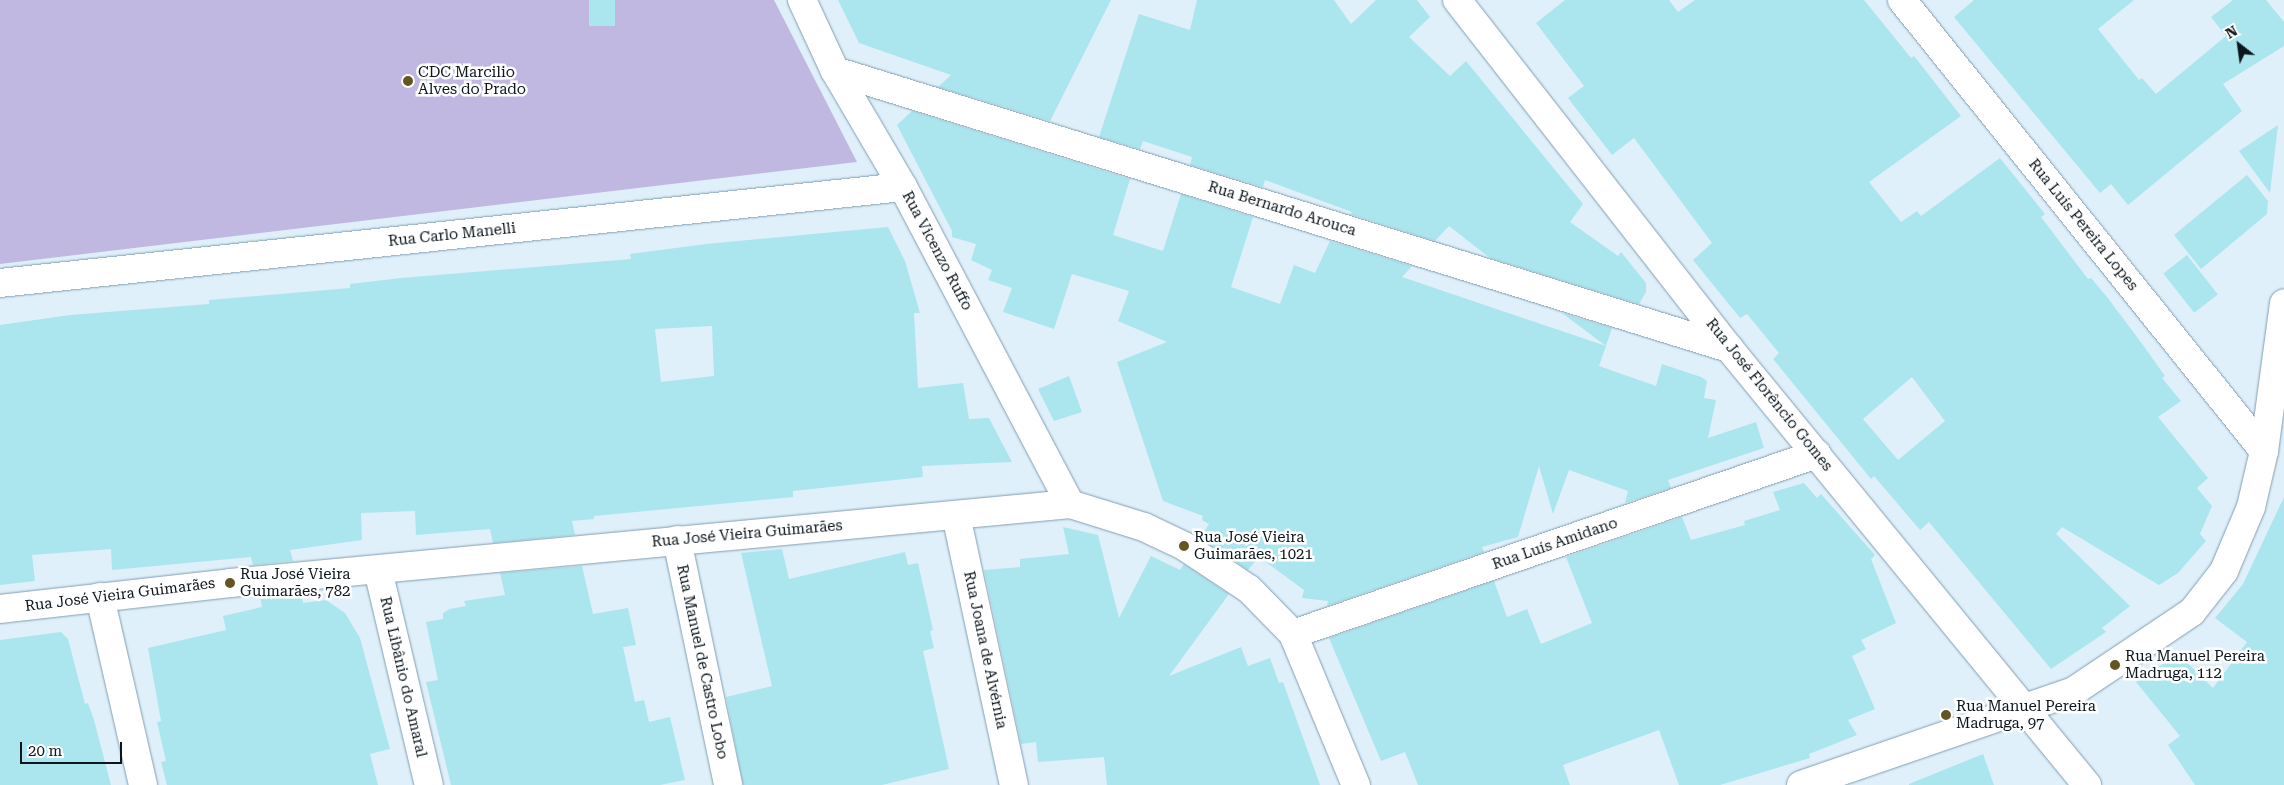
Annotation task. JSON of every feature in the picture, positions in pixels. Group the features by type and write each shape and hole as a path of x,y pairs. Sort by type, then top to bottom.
{"street":[{"name":"Rua Vicenzo Ruffo","path":"802,0 835,71 903,188 1070,504"},
{"name":"Rua José Florêncio Gomes","path":"1457,0 1729,348 2026,708 2087,785"},
{"name":"Rua Luís Pereira Lopes","path":"1902,0 2264,451"},
{"name":"Rua Bernardo Arouca","path":"835,71 1729,348"},
{"name":"Rua Carlo Manelli","path":"0,283 903,188"},
{"path":"1801,785 2074,690 2192,612 2224,571 2251,507 2264,451 2284,303"},
{"name":"Rua Luís Amidano","path":"1294,634 1817,454"},
{"name":"Rua José Vieira Guimarães","path":"0,610 100,597 677,540 1070,504 1144,527 1184,546 1249,589 1294,634 1356,785"},
{"name":"Rua Joana de Alvérnia","path":"956,515 1014,785"},
{"name":"Rua Manuel de Castro Lobo","path":"677,540 728,785"},
{"name":"Rua Libânio do Amaral","path":"378,570 429,785"},
{"path":"100,597 143,785"}],"shaded area":[{"name":"CDC Marcilio Alves do Prado","path":"0,0 774,0 857,162 0,264"}],"building":[{"path":"589,0 615,0 615,26 589,26"},
{"path":"838,0 1111,0 1050,121 938,87 951,75 859,43"},
{"path":"1197,0 1334,0 1351,24 1376,0 1417,0 1430,17 1409,37 1450,76 1466,61 1583,204 1570,222 1618,256 1621,252 1646,283 1646,292 1639,304 1490,258 1449,226 1435,241 1350,214 1352,212 1265,180 1263,187 1190,165 1192,157 1143,141 1140,149 1099,137 1139,14 1190,30"},
{"path":"1565,0 1669,0 1678,12 1695,0 1864,0 1911,58 1914,56 1961,116 1869,182 1901,222 1917,211 1921,216 2000,158 2045,214 2041,217 2088,279 2091,278 2107,297 2143,345 2165,376 2162,378 2181,401 2158,417 2208,478 2197,488 2212,506 2200,534 2206,541 2178,573 2159,585 2062,527 2056,534 2130,606 2102,628 2106,632 2051,669 1929,522 1920,530 1874,476 1871,479 1773,359 1779,353 1747,314 1740,318 1693,260 1712,243 1634,138 1612,155 1568,98 1584,86 1536,23","holes":["1912,377 1945,421 1898,460 1863,419"]},
{"path":"1974,0 2134,0 2098,29 2139,80 2142,78 2156,94 2226,36 2211,17 2233,0 2266,0 2284,22 2284,46 2223,84 2242,111 2128,205 2111,184 2100,193 1954,17"},
{"path":"912,111 1130,179 1113,235 1163,251 1181,194 1253,217 1231,287 1280,304 1294,265 1315,273 1330,241 1412,266 1402,277 1606,346 1599,366 1656,386 1662,364 1701,377 1707,381 1704,398 1716,400 1708,438 1756,422 1764,448 1668,480 1671,488 1625,503 1628,491 1569,470 1553,514 1539,466 1518,537 1482,547 1484,552 1327,606 1328,601 1302,598 1304,590 1259,557 1248,570 1200,538 1209,524 1202,520 1203,516 1163,501 1117,362 1167,342 1118,321 1129,291 1072,274 1054,329 1003,312 1012,288 988,280 992,270 971,260 976,244 952,237 952,231 897,125"},
{"path":"2278,125 2270,193 2239,151"},
{"path":"2247,175 2268,201 2267,214 2201,269 2174,235"},
{"path":"888,227 905,261 920,313 914,313 918,388 963,383 969,419 989,418 1012,462 922,466 923,477 793,491 793,497 594,516 594,519 572,521 575,535 493,543 490,529 416,535 415,511 361,513 362,540 290,550 293,561 253,565 251,557 112,570 111,549 32,555 35,581 0,585 0,325 70,315 209,304 209,300 350,288 350,284 401,278 631,259 630,254 706,244","holes":["712,326 714,376 661,382 655,329"]},
{"path":"2187,255 2218,294 2194,313 2163,273"},
{"path":"1562,313 1612,328 1606,346"},
{"path":"1069,376 1082,412 1054,421 1038,389"},
{"path":"1804,483 1817,498 1821,494 1875,555 1871,559 1896,623 1861,640 1866,649 1852,656 1875,709 1848,720 1857,735 1809,754 1810,758 1720,785 1679,785 1659,730 1563,765 1570,785 1418,785 1405,752 1381,761 1329,638 1494,581 1507,617 1527,609 1541,644 1592,623 1566,557 1682,517 1691,540 1745,525 1744,521 1780,510 1773,492"},
{"path":"2284,497 2284,785 2195,785 2168,745 2180,736 2136,682 2178,654 2213,688 2247,642 2215,618 2243,584"},
{"path":"1063,527 1098,535 1119,618 1151,556 1180,570 1184,564 1229,594 1169,676 1241,647 1248,666 1270,658 1279,683 1283,682 1320,785 1107,785 1104,757 1038,762 1036,742 1021,744 984,570 1020,567 1020,559 1069,554"},
{"path":"782,549 789,579 905,552 908,565 918,563 933,630 930,631 934,648 923,651 949,769 882,785 743,785 726,697 772,686 741,553"},
{"path":"582,566 593,614 628,608 636,645 623,647 635,702 644,700 649,722 670,717 685,780 660,785 451,785 426,682 438,680 426,622 443,619 443,613 450,609 466,606 464,601 505,595 500,573"},
{"path":"301,592 303,603 326,600 345,613 360,638 390,749 370,754 378,785 167,785 161,762 166,761 157,722 161,721 148,648 226,630 223,616 262,607 260,596"},
{"path":"61,632 68,639 85,704 88,703 94,720 111,785 0,785 0,640"},
{"path":"1983,754 1994,785 1909,785 1909,784"}],"place":[{"name":"CDC Marcilio Alves do Prado","path":"408,81"},
{"name":"Rua José Vieira Guimarães, 1021","path":"1184,546"},
{"name":"Rua José Vieira Guimarães, 782","path":"230,583"},
{"name":"Rua Manuel Pereira Madruga, 112","path":"2115,665"},
{"name":"Rua Manuel Pereira Madruga, 97","path":"1946,715"}]}
